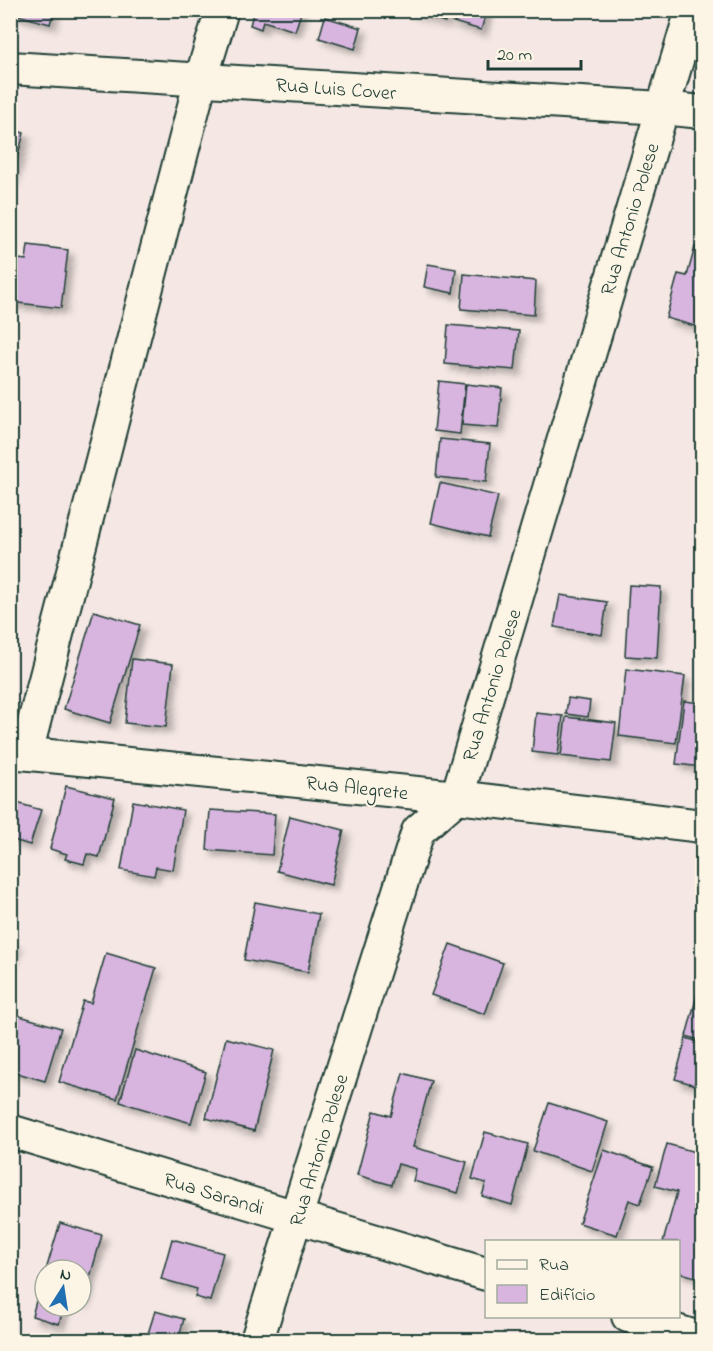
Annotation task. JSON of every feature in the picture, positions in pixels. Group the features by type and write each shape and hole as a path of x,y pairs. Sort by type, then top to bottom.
{"street":[{"path":"18,752 201,79 222,10"},
{"name":"Rua Antonio Polese","path":"257,1341 418,831 457,797 692,10"},
{"name":"Rua Luis Cover","path":"10,68 702,112"},
{"name":"Rua Alegrete","path":"18,752 457,797 702,826"},
{"name":"Rua Sarandi","path":"10,1131 485,1274"},
{"path":"631,1318 702,1339"}],"building":[{"path":"10,10 54,10 50,24 10,13"},
{"path":"254,10 302,10 295,31 263,21 261,29 250,25"},
{"path":"406,10 448,10 445,22"},
{"path":"453,10 487,10 481,30 450,21"},
{"path":"325,17 361,28 355,49 319,38"},
{"path":"10,129 24,133 11,181 10,181"},
{"path":"28,245 68,250 61,308 10,302 10,258 26,260"},
{"path":"695,247 702,249 702,328 666,318 678,274 687,276"},
{"path":"428,264 456,269 453,293 424,287"},
{"path":"464,274 536,281 534,315 461,309"},
{"path":"448,325 519,331 515,370 445,364"},
{"path":"439,381 465,384 460,434 434,431"},
{"path":"466,384 502,388 498,428 462,425"},
{"path":"440,439 490,444 486,482 436,477"},
{"path":"440,483 498,496 488,537 431,523"},
{"path":"629,585 661,587 657,658 625,656"},
{"path":"560,595 607,602 602,635 554,627"},
{"path":"94,611 140,625 110,723 64,709"},
{"path":"132,659 173,664 166,727 125,723"},
{"path":"626,669 685,676 676,743 619,736"},
{"path":"568,698 590,701 588,717 566,714"},
{"path":"684,701 702,703 702,767 676,764"},
{"path":"536,713 563,716 558,755 532,752"},
{"path":"566,717 616,723 611,762 561,756"},
{"path":"66,786 115,798 99,857 87,854 84,864 65,859 67,854 50,849"},
{"path":"10,801 41,810 30,845 10,839"},
{"path":"133,801 183,810 173,870 156,867 154,876 121,870"},
{"path":"210,810 275,814 272,855 207,850"},
{"path":"290,816 344,830 331,885 277,871"},
{"path":"255,902 319,914 308,972 244,960"},
{"path":"10,942 16,944 10,962"},
{"path":"450,944 503,963 485,1014 431,995"},
{"path":"106,953 156,968 117,1099 59,1082 83,1001 91,1003"},
{"path":"702,977 702,1041 686,1036"},
{"path":"13,1014 61,1028 45,1081 10,1071 10,1022"},
{"path":"226,1038 274,1050 254,1131 206,1118"},
{"path":"686,1038 702,1043 702,1087 675,1079"},
{"path":"135,1050 206,1072 191,1123 120,1102"},
{"path":"403,1073 431,1081 413,1147 467,1162 458,1193 413,1181 416,1169 398,1164 392,1185 357,1175 374,1111 391,1116"},
{"path":"549,1103 608,1122 592,1171 533,1151"},
{"path":"485,1132 528,1144 512,1205 482,1196 486,1183 472,1179"},
{"path":"667,1144 702,1154 702,1279 680,1273 680,1240 664,1240 677,1192 655,1186"},
{"path":"604,1150 653,1167 640,1204 629,1200 617,1235 579,1223"},
{"path":"60,1223 102,1235 93,1267 93,1258 50,1258"},
{"path":"172,1239 223,1253 210,1301 195,1297 197,1289 161,1279"},
{"path":"155,1311 184,1319 178,1340 146,1340"},
{"path":"39,1318 61,1318 59,1324"},
{"path":"537,1334 558,1340 535,1340"}]}
